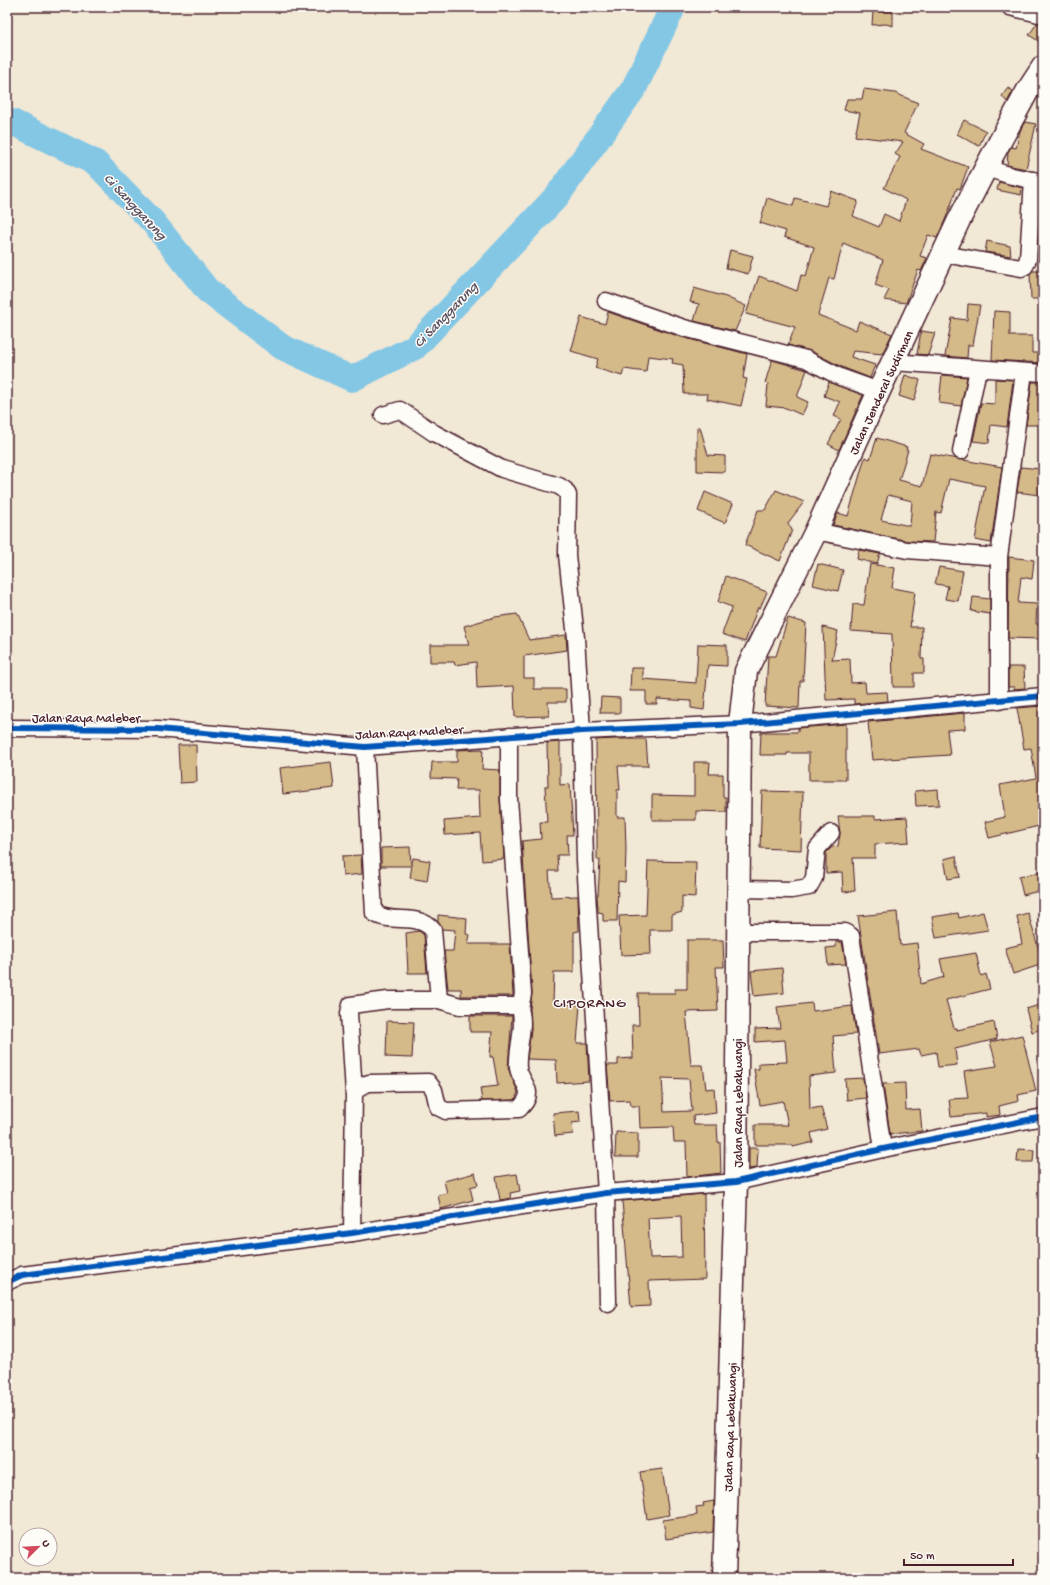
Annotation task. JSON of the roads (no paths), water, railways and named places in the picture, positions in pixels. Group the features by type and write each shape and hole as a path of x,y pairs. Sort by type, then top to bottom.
{"main road":[{"name":"Jalan Jenderal Sudirman","path":"740,724 746,671 816,531 893,362 986,168 1028,90 1043,67"},
{"name":"Jalan Raya Lebakwangi","path":"724,1578 736,1182 740,724"}],"street":[{"path":"1010,7 1043,15"},
{"path":"944,254 1021,268 1025,266 1028,259 1038,181 986,168"},
{"path":"606,301 684,328 806,359 840,377 879,392"},
{"path":"893,362 1043,373"},
{"path":"961,451 978,369"},
{"path":"999,701 999,557 1024,372"},
{"path":"383,415 400,410 434,433 502,470 559,486 565,490 568,496 567,555 576,638 582,731 584,861 606,1193 608,1303"},
{"path":"816,531 907,550 999,557"},
{"name":"Jalan Raya Maleber","path":"7,728 158,729 365,746 582,731 740,724 1043,696"},
{"path":"354,1093 361,1086 369,1083 428,1082 434,1090 438,1107 446,1111 519,1109 527,1099 528,1094 526,1086 521,1079 518,1067 521,1028 520,1009 524,994 509,799 509,736"},
{"path":"365,746 374,913 383,917 428,923 433,930 439,1000"},
{"path":"739,889 791,890 810,887 814,878 817,849 830,833"},
{"path":"738,932 845,932 851,936 883,1149"},
{"path":"352,1233 354,1093 349,1013 351,1005 388,1000 439,1000 460,1006 519,1006 520,1009"},
{"path":"13,1279 352,1233 606,1193 736,1182 883,1149 1043,1117"}],"waterway":[{"name":"Ci Sanggarung","path":"7,122 12,122 96,163 153,222 208,291 282,347 352,379 415,347 557,196 634,88 673,7"}],"district":[{"name":"CIPORANG","path":"590,1002"}]}
